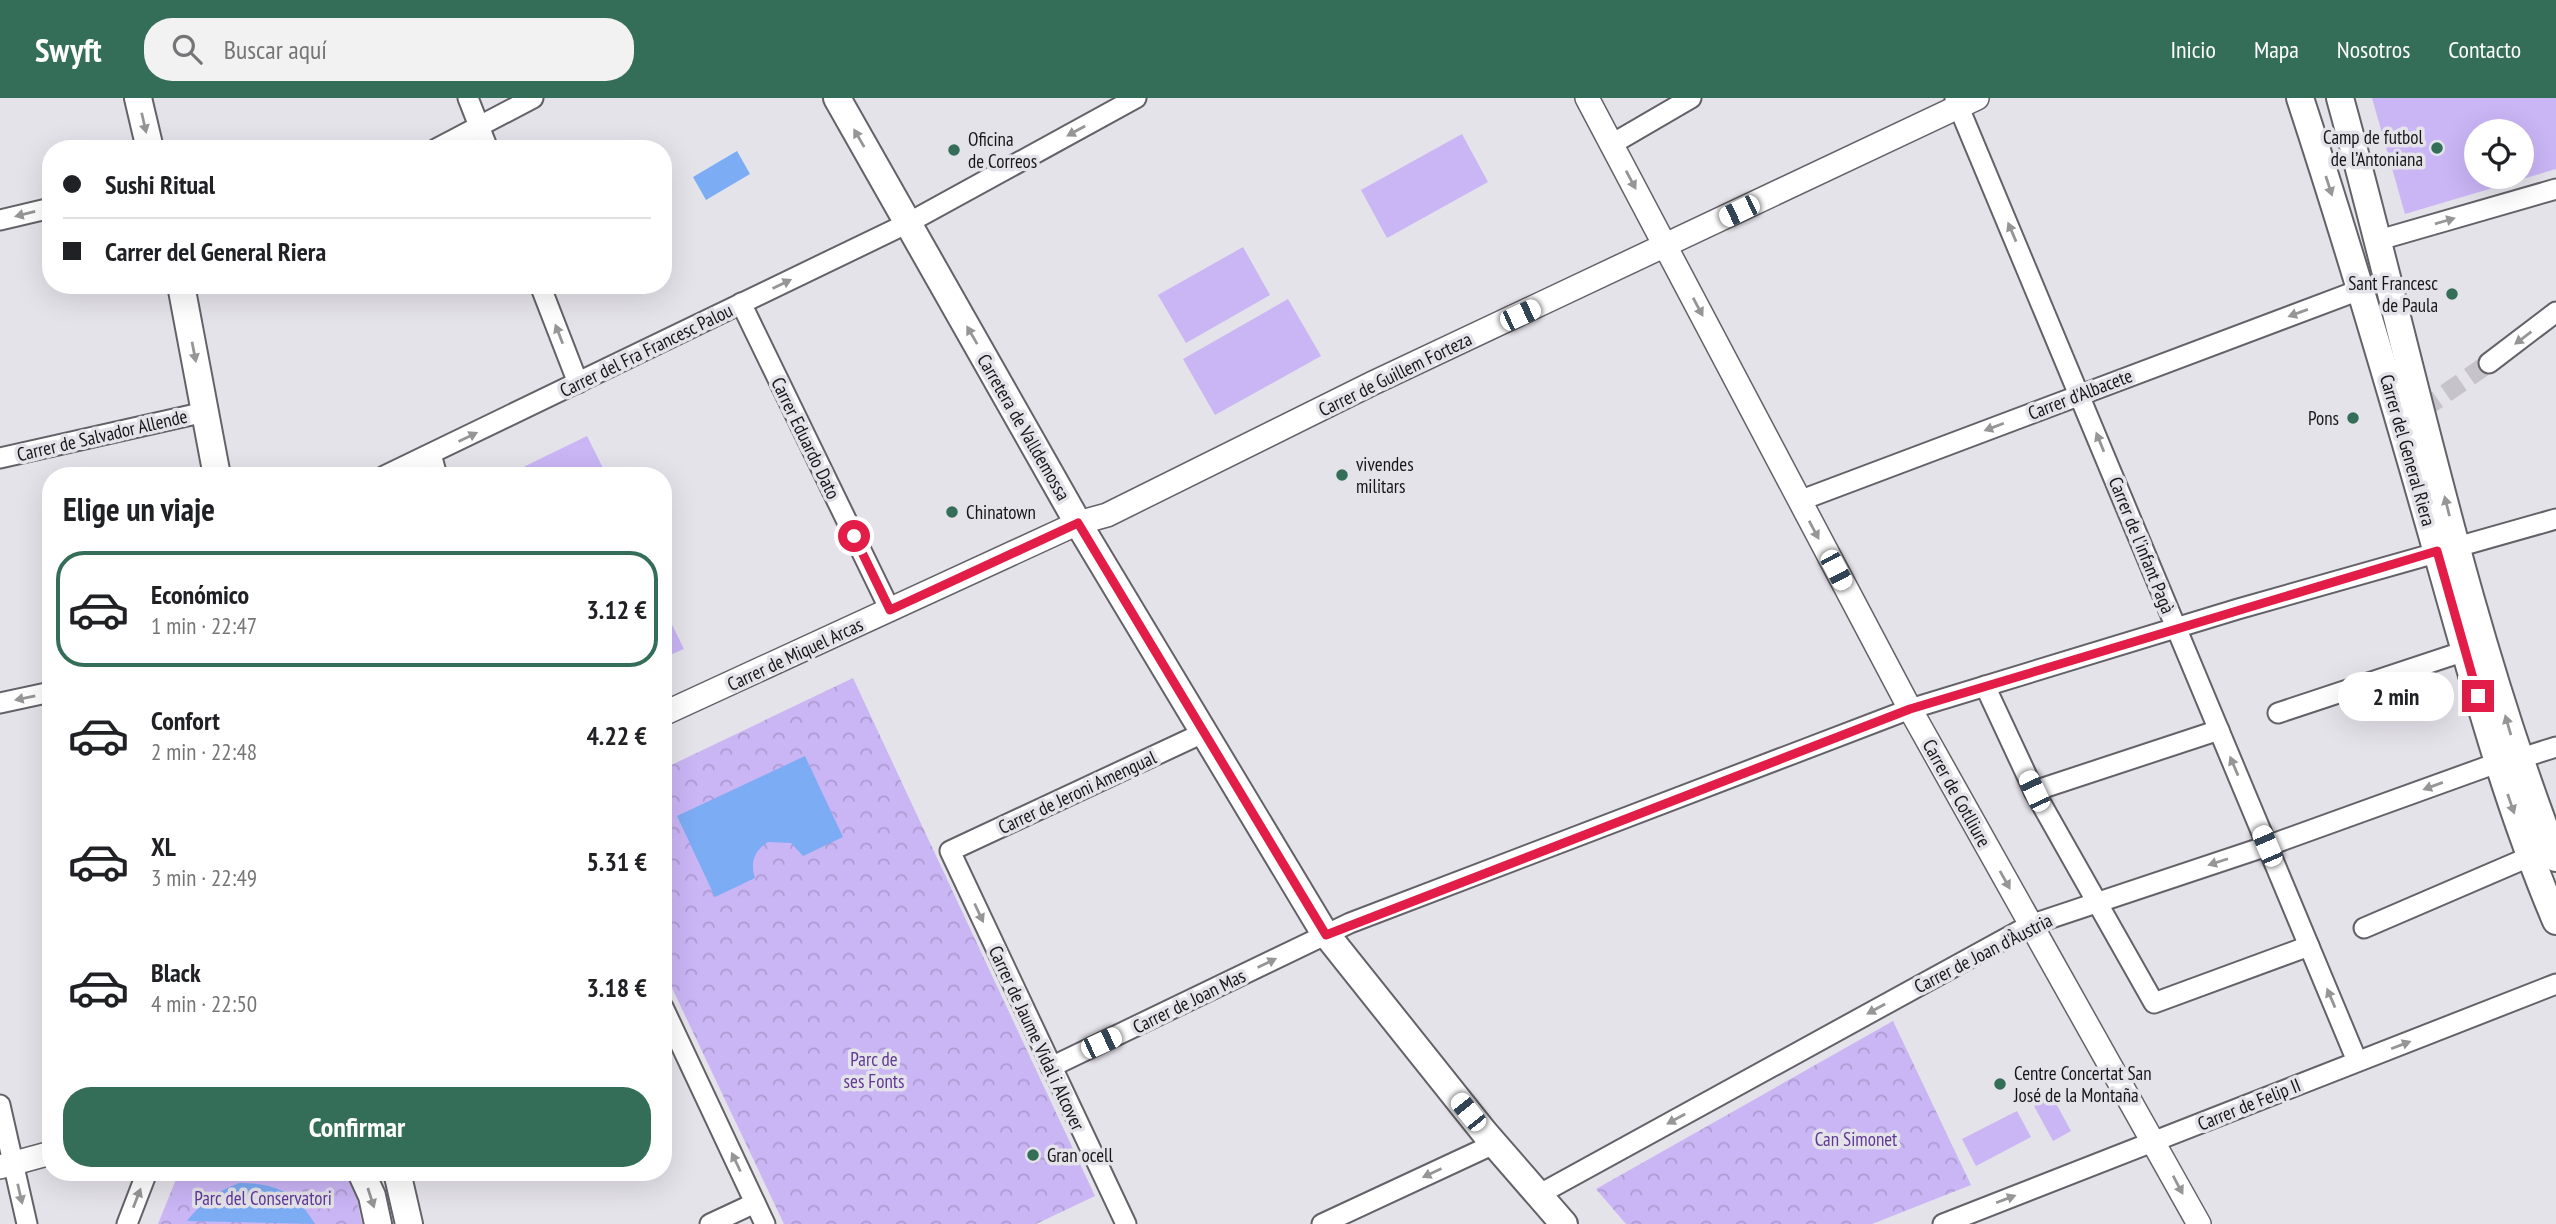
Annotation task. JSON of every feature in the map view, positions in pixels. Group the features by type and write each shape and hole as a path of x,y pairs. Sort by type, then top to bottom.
{"main road":[{"path":"138,98 148,140"},
{"name":"Carretera de Valldemossa","path":"837,98 1078,523 1326,935 1494,1144 1564,1224"},
{"name":"Carrer del General Riera","path":"2300,98 2447,548 2507,761 2529,857 2556,921"},
{"name":"Carrer del General Riera","path":"2340,98 2379,240 2447,548 2465,651 2507,761 2556,858"},
{"path":"183,294 215,467"},
{"path":"365,1181 372,1196 378,1224"},
{"path":"399,1181 410,1224"}],"street":[{"path":"468,98 485,140"},
{"path":"453,140 533,98"},
{"name":"Carrer del Fra Francesc Palou","path":"403,467 908,223 1136,98"},
{"name":"Carrer de Cotlliure","path":"1587,98 1910,709 2199,1224"},
{"path":"1612,144 1691,98"},
{"name":"Carrer de Guillem Forteza","path":"1078,523 1107,515 1373,383 1666,246 1964,101"},
{"name":"Carrer de l'infant Pagà","path":"1964,101 2176,629 2357,1061"},
{"path":"2379,240 2556,189"},
{"path":"0,220 42,210"},
{"name":"Carrer d'Albacete","path":"1799,501 2362,289"},
{"path":"543,294 578,383"},
{"name":"Carrer Eduardo Dato","path":"741,303 890,610"},
{"path":"2489,363 2556,312"},
{"name":"Carrer de Salvador Allende","path":"0,458 205,412"},
{"path":"431,454 434,467"},
{"name":"Carrer de Joan Mas","path":"1051,1067 1326,935 1910,709 2447,548 2556,519"},
{"name":"Carrer de Miquel Arcas","path":"672,710 1078,523"},
{"path":"2278,713 2465,651"},
{"path":"1985,686 2034,791 2154,1003 2309,946"},
{"path":"0,703 42,694"},
{"path":"2034,791 2219,730"},
{"name":"Carrer de Jeroni Amengual","path":"950,851 1205,732"},
{"name":"Carrer de Joan d'Àustria","path":"1538,1195 2030,925 2267,846 2507,761 2556,747"},
{"name":"Carrer de Jaume Vidal i Alcover","path":"950,851 1126,1224"},
{"path":"2364,928 2529,857"},
{"name":"Carrer de Felip II","path":"1943,1224 2556,984"},
{"path":"672,1026 765,1224"},
{"path":"0,1105 7,1165 27,1224"},
{"path":"1322,1224 1494,1144"},
{"path":"7,1165 42,1155"},
{"path":"7,1165 42,1161"},
{"path":"127,1224 144,1181"},
{"path":"710,1224 755,1203"}],"green space":[{"name":"Camp de futbol de l’Antoniana","path":"2372,98 2556,98 2556,169 2534,176 2534,119 2464,119 2464,189 2489,189 2405,214"},
{"path":"1462,134 1488,182 1387,238 1361,190"},
{"path":"1243,247 1270,295 1186,343 1158,295"},
{"path":"1288,299 1321,356 1215,415 1183,359"},
{"path":"587,436 602,467 523,467"},
{"path":"672,624 684,649 672,654"},
{"name":"Parc de ses Fonts","path":"853,678 1095,1196 1036,1224 784,1224 672,988 672,765"},
{"name":"Can Simonet","path":"1893,1021 1971,1185 1872,1224 1626,1224 1596,1189"},
{"path":"2052,1096 2071,1131 2053,1141 2034,1106"},
{"path":"2017,1111 2031,1137 1976,1166 1962,1139"},
{"name":"Parc del Conservatori","path":"175,1181 354,1181 362,1224 158,1224"}],"water":[{"path":"737,151 750,174 706,200 693,177"},
{"path":"805,756 843,837 803,856 791,843 768,842 759,849 754,858 755,878 715,897 677,816"},
{"path":"239,1183 263,1185 283,1192 300,1204 315,1224 187,1221 210,1198"}],"tunnel":[{"path":"2422,410 2489,363"}],"place":[{"name":"Camp de futbol de l’Antoniana","path":"2437,148"},
{"name":"Oficina de Correos","path":"954,150"},
{"name":"Sant Francesc de Paula","path":"2452,294"},
{"name":"Pons","path":"2353,418"},
{"name":"vivendes militars","path":"1342,475"},
{"name":"Chinatown","path":"952,512"},
{"name":"Centre Concertat San José de la Montaña","path":"2000,1084"},
{"name":"Gran ocell","path":"1033,1155"}],"route":[{"path":"854,536 890,610 1078,523 1326,935 1350,923 1910,709 2437,551 2478,696"}]}
